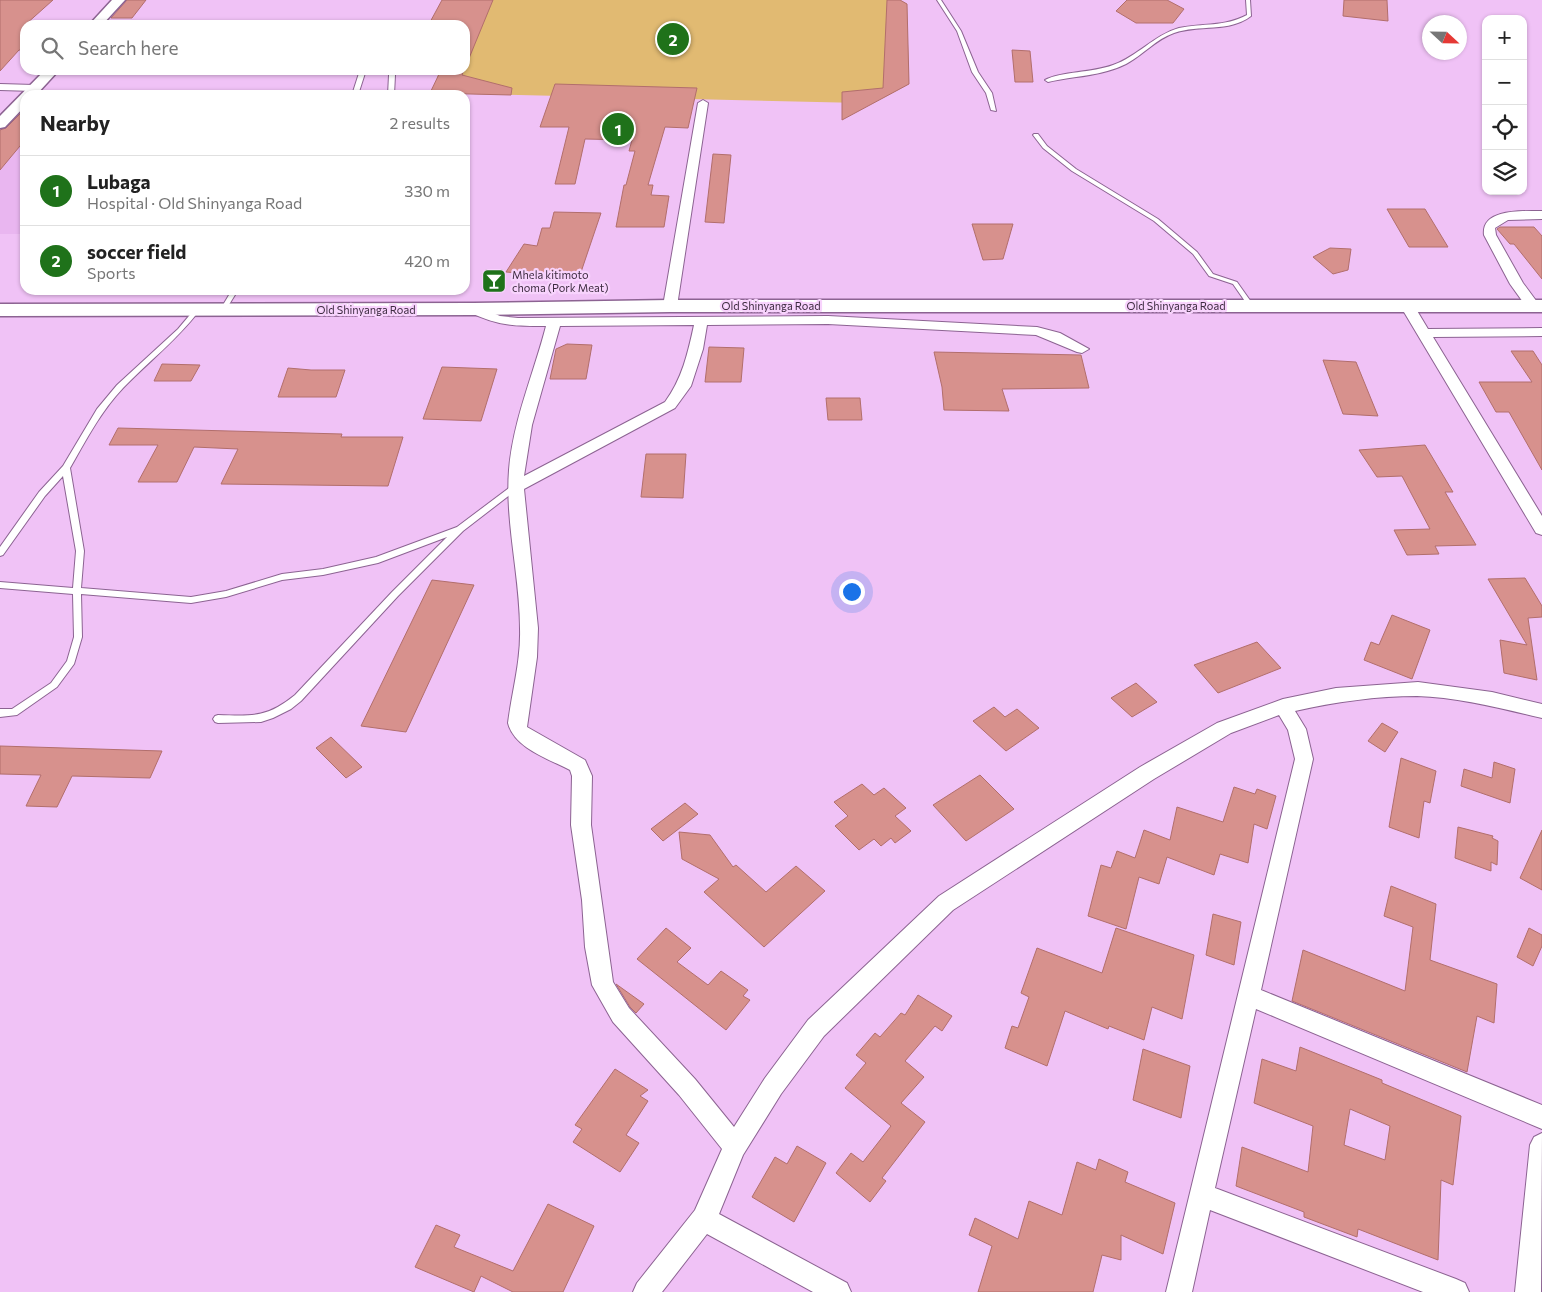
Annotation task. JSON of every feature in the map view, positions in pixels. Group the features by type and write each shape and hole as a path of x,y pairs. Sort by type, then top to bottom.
{"main road":[{"name":"Old Shinyanga Road","path":"0,310 196,311 670,306 1537,306"}],"street":[{"path":"100,20 119,0"},
{"path":"33,90 47,75"},
{"path":"0,87 20,92"},
{"path":"0,124 20,103"},
{"path":"670,306 702,103"},
{"path":"1537,306 1517,284 1490,235 1488,227 1490,222 1499,218 1542,215"},
{"path":"1408,307 1542,529"},
{"path":"474,309 498,320 554,322 828,320 1037,331 1055,336 1082,349"},
{"path":"554,322 549,346 538,375 525,429 516,487 527,602 529,647 517,722 519,730 526,737 578,765 582,776 582,835 603,985 621,1016 687,1087 735,1147"},
{"path":"516,487 670,405 684,386 696,349 701,322"},
{"path":"1425,333 1542,332"},
{"path":"646,1292 704,1219 735,1147 773,1086 816,1028 946,903 1147,773 1224,728 1283,706 1336,695 1418,689 1492,699 1542,711"},
{"path":"1179,1292 1250,996 1304,759 1297,729 1283,706"},
{"path":"1250,996 1542,1117"},
{"path":"1528,1292 1542,1145"},
{"path":"1202,1195 1456,1292"},
{"path":"704,1219 838,1292"}],"lane":[{"path":"938,0 959,31 975,72 989,93 994,110"},
{"path":"1048,80 1118,66 1147,44 1171,32 1194,26 1241,22 1250,16 1248,0"},
{"path":"357,90 361,75"},
{"path":"391,90 392,75"},
{"path":"1036,135 1045,147 1074,170 1156,220 1195,253 1211,275 1235,284 1251,306"},
{"path":"224,310 232,295"},
{"path":"0,553 42,494 66,468 100,410 120,387 180,330 196,311"},
{"path":"0,713 14,712 54,685 71,662 78,637 77,590 80,551 66,468"},
{"path":"218,719 259,721 282,712 298,698 395,594 460,529 516,487"},
{"path":"0,586 77,590 190,600 226,594 282,577 323,572 378,560 460,529"}],"shaded area":[{"path":"472,0 900,0 907,4 909,84 883,98 861,103 473,94 470,93 470,90 462,90 450,86 437,77 438,75 470,75 470,20 463,20"},
{"path":"5,123 20,124 20,234 0,234 0,128"}],"building":[{"path":"0,0 53,0 31,20 20,20 20,50 0,71"},
{"path":"127,0 146,0 132,18 111,18"},
{"path":"442,0 493,0 470,56 470,20 431,20"},
{"path":"887,0 900,0 907,4 909,84 842,120 842,92 883,88"},
{"path":"1127,0 1167,0 1184,9 1173,23 1136,23 1116,11"},
{"path":"1344,0 1387,0 1388,21 1343,16"},
{"path":"1012,50 1030,51 1033,82 1015,82"},
{"path":"439,75 462,75 512,88 511,95 470,94 470,90 431,90"},
{"path":"555,84 697,88 688,128 665,127 648,185 653,185 651,195 669,196 664,227 616,227 624,185 626,185 635,151 629,151 632,140 585,139 575,184 555,184 569,127 540,127"},
{"path":"20,114 20,146 0,170 0,130 6,128"},
{"path":"713,154 731,155 724,223 705,222"},
{"path":"1387,209 1425,209 1448,247 1409,247"},
{"path":"554,212 601,213 579,278 506,272 524,244 537,246 542,228 550,228"},
{"path":"972,224 1013,224 1003,259 983,260"},
{"path":"1500,227 1534,227 1542,236 1542,279 1514,244 1510,244 1497,229"},
{"path":"1330,248 1351,249 1348,270 1333,274 1313,257"},
{"path":"567,344 592,345 586,379 550,379 556,349"},
{"path":"709,347 744,348 741,382 705,382"},
{"path":"1511,351 1533,351 1542,365 1542,470 1509,412 1496,412 1479,382 1532,382"},
{"path":"934,352 1081,355 1089,388 1002,389 1009,411 944,410 942,387"},
{"path":"1323,360 1356,362 1378,416 1343,414"},
{"path":"162,364 200,365 191,381 154,381"},
{"path":"442,367 497,369 481,421 423,419"},
{"path":"288,368 345,370 336,397 278,397"},
{"path":"826,398 860,398 862,420 828,420"},
{"path":"118,428 342,434 341,437 403,437 388,486 221,484 238,449 194,447 177,482 138,482 158,445 109,445"},
{"path":"1425,445 1453,492 1445,492 1476,545 1435,546 1439,554 1407,555 1394,530 1430,529 1402,476 1377,477 1359,450"},
{"path":"646,454 686,454 683,498 641,497"},
{"path":"1525,578 1542,606 1542,617 1528,618 1537,680 1504,673 1500,640 1527,645 1488,579"},
{"path":"432,580 474,585 406,732 361,726"},
{"path":"1392,615 1430,630 1412,679 1364,660 1371,642 1379,645"},
{"path":"1257,642 1281,668 1218,693 1194,665"},
{"path":"1136,683 1157,702 1132,717 1111,698"},
{"path":"994,707 1005,717 1017,709 1039,728 1006,751 973,721"},
{"path":"1382,723 1398,732 1385,752 1368,741"},
{"path":"331,737 362,767 346,778 316,748"},
{"path":"0,746 162,751 150,778 72,776 57,807 26,806 41,775 0,774"},
{"path":"1401,758 1436,771 1430,803 1424,801 1419,838 1389,827"},
{"path":"1494,762 1515,769 1510,803 1461,786 1464,769 1492,778"},
{"path":"980,775 1014,809 966,841 933,805"},
{"path":"862,784 874,795 884,788 906,808 895,816 911,831 895,843 891,838 881,846 874,839 859,850 835,826 848,816 834,802"},
{"path":"1234,787 1255,794 1257,789 1276,796 1267,829 1254,824 1248,863 1220,854 1214,875 1167,857 1159,884 1139,877 1126,929 1088,916 1101,865 1111,868 1117,851 1135,858 1144,830 1170,840 1177,807 1223,822"},
{"path":"685,803 698,814 663,841 651,829"},
{"path":"1458,827 1493,836 1492,838 1498,841 1497,865 1491,862 1491,871 1455,858"},
{"path":"1542,830 1542,890 1520,878"},
{"path":"679,832 710,835 733,867 736,865 766,892 796,866 825,891 764,947 704,892 719,879 682,859"},
{"path":"1391,886 1436,904 1430,960 1497,984 1494,1023 1477,1016 1467,1072 1292,1001 1303,950 1405,991 1413,927 1384,916"},
{"path":"1213,914 1241,922 1234,965 1206,955"},
{"path":"666,928 691,948 677,962 708,985 721,971 748,990 743,996 750,1000 726,1030 637,959"},
{"path":"1116,928 1194,955 1182,1019 1152,1007 1144,1040 1109,1026 1108,1029 1065,1011 1047,1066 1005,1048 1012,1026 1018,1028 1029,997 1021,993 1037,948 1102,973"},
{"path":"1529,928 1542,935 1542,946 1533,966 1517,957"},
{"path":"616,984 644,1004 636,1013 630,1007"},
{"path":"918,995 952,1016 942,1031 935,1026 905,1061 924,1077 901,1103 925,1122 882,1178 886,1181 870,1202 836,1173 851,1153 863,1162 891,1126 845,1088 866,1063 856,1055 875,1033 880,1037 901,1013 905,1015"},
{"path":"1300,1047 1382,1080 1382,1083 1461,1116 1453,1185 1441,1180 1438,1260 1358,1229 1357,1237 1304,1217 1304,1212 1236,1186 1242,1147 1308,1172 1313,1126 1254,1103 1262,1059 1296,1071","holes":["1350,1109 1390,1126 1385,1160 1344,1145"]},
{"path":"1143,1049 1190,1066 1181,1118 1133,1100"},
{"path":"615,1069 648,1090 640,1096 648,1101 626,1135 639,1143 620,1172 573,1142 582,1129 575,1125"},
{"path":"797,1146 826,1163 794,1222 752,1197 775,1157 787,1164"},
{"path":"1099,1159 1128,1172 1125,1182 1175,1203 1163,1254 1121,1235 1121,1260 1102,1255 1093,1292 978,1292 992,1246 969,1235 975,1218 1018,1239 1029,1201 1062,1215 1077,1162 1096,1170"},
{"path":"548,1204 594,1226 563,1292 513,1292 481,1276 474,1292 415,1267 436,1225 460,1235 454,1247 513,1271"}],"place":[{"name":"soccer field","path":"673,39"},
{"name":"Lubaga","path":"618,129"},
{"name":"Mhela kitimoto choma (Pork Meat)","path":"494,281"}]}
